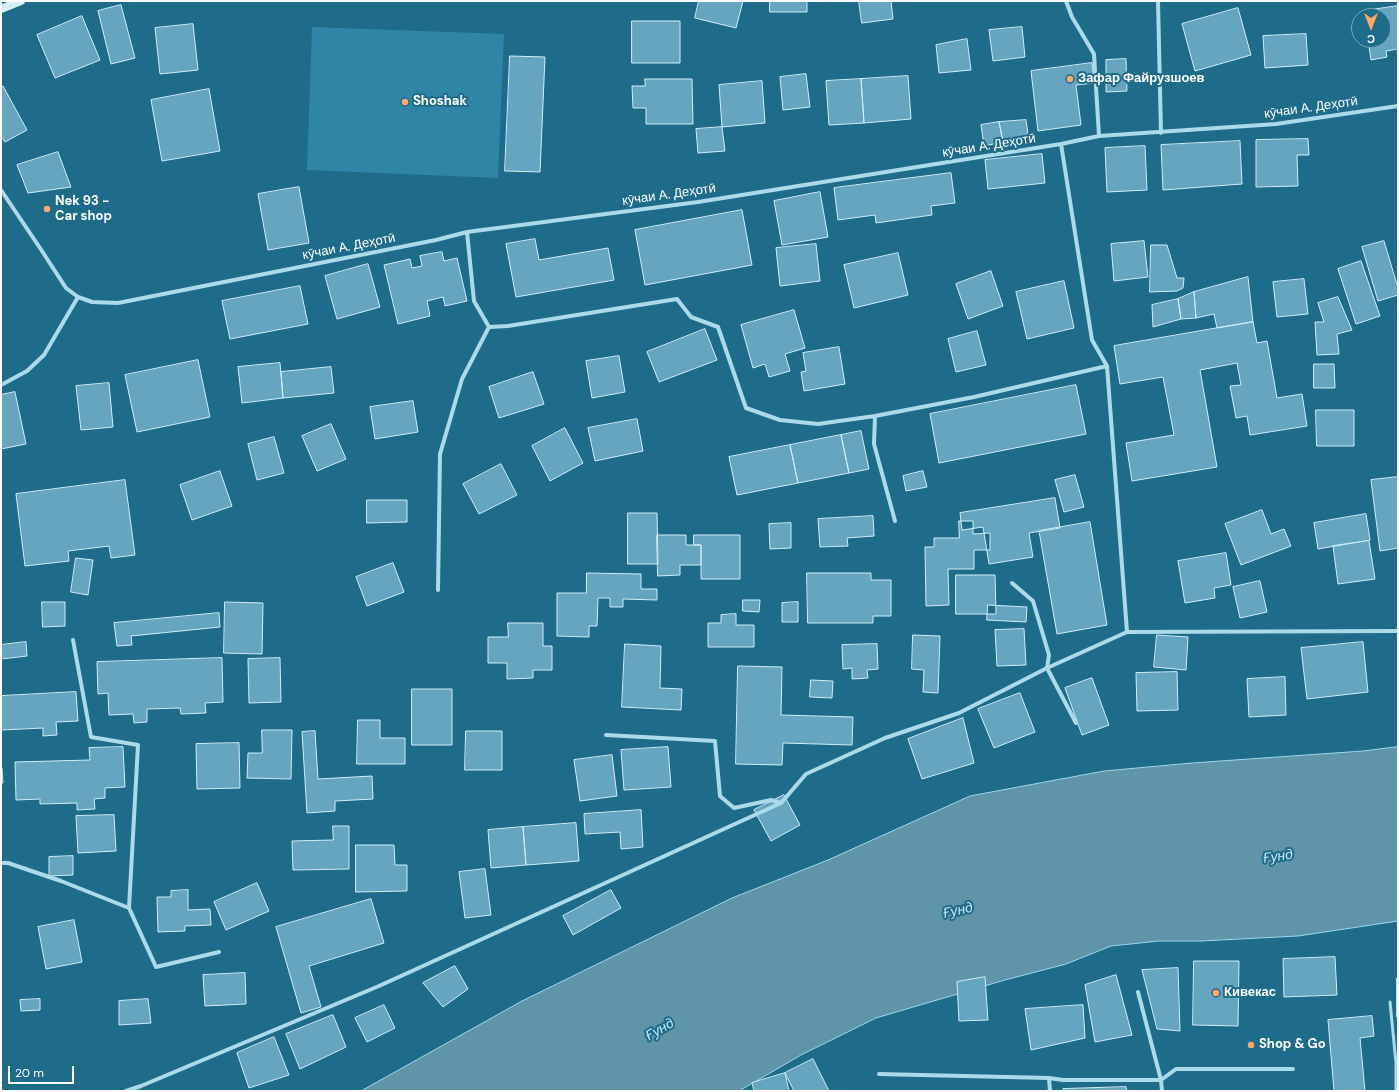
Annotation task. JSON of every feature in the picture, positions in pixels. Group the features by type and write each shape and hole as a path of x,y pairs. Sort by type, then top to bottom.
{"main road":[{"path":"1,9 21,1"}],"street":[{"path":"1066,1 1072,18 1094,54 1099,136"},
{"path":"1158,1 1161,133"},
{"name":"кӯчаи А. Деҳотӣ","path":"1,190 66,288 78,297 92,302 118,303 467,232 698,202 1061,144 1099,136 1161,133 1276,124 1398,106"},
{"path":"1061,144 1092,340 1107,366 1127,632"},
{"path":"467,232 474,301 489,327"},
{"path":"1,385 27,371 44,355 78,297"},
{"path":"489,327 508,326 677,299 691,317 718,327 746,408 780,420 818,424 875,416 974,397 1107,366"},
{"path":"438,590 440,454 462,379 489,327"},
{"path":"875,416 874,444 895,521"},
{"path":"1012,583 1033,601 1049,655 1047,668 1076,724"},
{"path":"126,1091 379,986 781,803 806,774 885,738 959,712 1047,668 1127,632 1398,631"},
{"path":"73,640 91,737 138,746 129,908 156,967 219,952"},
{"path":"606,735 715,741 720,796 734,808 771,800 781,803"},
{"path":"1,863 8,863 61,881 129,908"},
{"path":"1138,992 1161,1080 1162,1091"},
{"path":"879,1074 1049,1078 1062,1080 1161,1080 1176,1069 1293,1069"},
{"path":"1049,1078 1050,1091"}],"lane":[{"path":"1390,1002 1397,1063 1396,1091"}],"shaded area":[{"name":"Shoshak","path":"312,27 504,34 498,178 307,170"}],"water":[{"name":"Ғунд","path":"1398,747 1398,921 1298,936 1201,941 1159,941 1111,946 1066,964 1005,980 876,1018 801,1055 739,1091 361,1091 522,1001 732,898 828,860 970,796 1104,771"}],"building":[{"path":"699,1 743,1 736,28 695,18"},
{"path":"770,1 807,1 807,12 770,12"},
{"path":"859,1 891,1 893,19 862,23"},
{"path":"121,5 135,58 111,64 98,11"},
{"path":"1398,6 1398,49 1386,51 1387,57 1371,60 1369,48 1391,48 1391,8 1384,8"},
{"path":"1238,8 1251,55 1195,71 1182,24"},
{"path":"82,16 100,60 55,78 37,35"},
{"path":"632,21 680,21 680,63 632,63"},
{"path":"193,24 198,70 160,74 155,28"},
{"path":"1022,27 1025,57 993,61 989,30"},
{"path":"1306,34 1308,65 1265,68 1263,36"},
{"path":"967,39 971,70 939,73 936,45"},
{"path":"510,56 545,57 540,172 505,171"},
{"path":"1126,59 1127,91 1106,92 1106,60"},
{"path":"1092,63 1094,83 1076,85 1081,125 1038,131 1031,71"},
{"path":"806,74 810,107 783,110 780,77"},
{"path":"908,76 911,119 864,123 861,79"},
{"path":"645,79 692,79 693,124 646,124 646,108 633,108 632,86 645,86"},
{"path":"861,79 864,123 829,125 826,81"},
{"path":"762,81 765,123 722,127 719,85"},
{"path":"1,86 3,86 27,130 5,142 1,136"},
{"path":"209,89 220,151 162,161 151,100"},
{"path":"1026,120 1028,134 1003,142 999,122"},
{"path":"999,122 1003,142 984,146 981,125"},
{"path":"722,127 725,151 698,153 696,129"},
{"path":"1308,139 1309,155 1297,155 1298,186 1256,187 1256,140"},
{"path":"1240,141 1242,184 1163,190 1161,145"},
{"path":"1145,146 1147,190 1107,192 1105,148"},
{"path":"58,152 71,187 28,193 17,165"},
{"path":"1042,154 1045,183 988,189 985,160"},
{"path":"951,173 955,203 931,206 932,215 876,223 875,215 838,220 834,188"},
{"path":"299,187 309,243 268,250 258,194"},
{"path":"820,192 828,237 782,245 774,201"},
{"path":"742,210 752,265 645,285 635,230"},
{"path":"535,239 539,260 608,248 614,280 516,297 506,244"},
{"path":"1144,241 1148,277 1114,281 1111,244"},
{"path":"1384,241 1398,288 1398,295 1378,301 1362,247"},
{"path":"816,244 820,281 780,286 776,248"},
{"path":"1151,245 1167,245 1177,278 1184,278 1183,288 1177,291 1150,292"},
{"path":"442,252 444,261 457,258 467,301 445,306 443,297 427,301 430,316 398,324 384,265 410,259 412,268 422,266 420,256"},
{"path":"898,253 908,295 854,308 844,265"},
{"path":"1361,261 1380,316 1356,324 1338,269"},
{"path":"368,264 380,307 337,319 325,276"},
{"path":"991,271 1003,306 968,319 956,284"},
{"path":"1248,277 1253,322 1217,328 1214,314 1196,318 1194,292"},
{"path":"1304,279 1308,314 1277,317 1273,282"},
{"path":"1064,281 1074,328 1027,339 1016,292"},
{"path":"300,286 308,324 230,339 222,301"},
{"path":"1194,292 1196,318 1181,319 1178,299"},
{"path":"1338,297 1352,330 1337,334 1339,354 1317,355 1315,322 1324,322 1318,303"},
{"path":"1178,299 1181,319 1153,327 1152,305"},
{"path":"794,310 805,348 785,354 790,371 769,377 765,364 753,368 741,325"},
{"path":"1253,322 1257,343 1267,341 1277,398 1302,394 1307,426 1250,435 1247,416 1236,418 1230,386 1241,385 1237,363 1200,370 1217,467 1132,481 1126,443 1174,435 1163,377 1120,384 1114,346"},
{"path":"705,329 717,360 659,382 647,352"},
{"path":"977,331 986,365 956,372 948,339"},
{"path":"839,347 845,384 804,391 801,372 806,371 803,353"},
{"path":"619,356 625,392 592,398 586,361"},
{"path":"198,360 210,417 137,432 125,375"},
{"path":"280,363 283,398 242,403 238,367"},
{"path":"1314,364 1334,364 1335,388 1314,388"},
{"path":"331,367 334,393 283,398 281,372"},
{"path":"533,372 544,404 499,418 489,387"},
{"path":"109,383 113,427 81,430 76,386"},
{"path":"1076,385 1086,434 939,463 930,414"},
{"path":"15,392 26,444 1,449 1,395"},
{"path":"413,401 418,432 375,439 370,407"},
{"path":"1316,410 1354,410 1354,446 1317,446"},
{"path":"637,419 643,451 595,461 588,428"},
{"path":"331,424 346,459 317,471 302,436"},
{"path":"565,428 583,463 550,481 532,446"},
{"path":"861,431 869,469 849,473 841,435"},
{"path":"841,435 849,473 798,483 790,445"},
{"path":"274,437 284,473 257,480 248,444"},
{"path":"790,445 798,483 737,495 729,457"},
{"path":"501,464 517,495 479,514 463,484"},
{"path":"220,471 232,506 192,520 180,485"},
{"path":"923,471 927,487 906,491 903,476"},
{"path":"1075,475 1084,507 1064,512 1055,480"},
{"path":"1398,477 1398,548 1380,551 1371,480"},
{"path":"125,480 135,555 111,558 109,546 68,551 69,561 25,566 16,494"},
{"path":"1055,498 1060,528 1029,533 1033,557 989,564 983,527 962,530 960,513"},
{"path":"367,500 407,500 407,522 367,523"},
{"path":"1262,510 1271,534 1284,529 1291,546 1241,565 1225,524"},
{"path":"628,513 657,513 658,564 628,564"},
{"path":"1366,514 1370,540 1318,549 1314,523"},
{"path":"873,516 874,536 847,538 848,546 820,547 818,519"},
{"path":"959,521 973,521 973,534 990,533 990,550 974,550 974,569 948,569 949,605 926,606 925,547 934,547 934,538 959,538"},
{"path":"1090,522 1107,625 1057,634 1039,531"},
{"path":"791,523 791,548 770,549 769,524"},
{"path":"657,535 686,535 686,545 701,545 701,565 680,565 680,575 658,576"},
{"path":"694,535 740,535 740,579 701,579 701,545 694,545"},
{"path":"1369,541 1375,579 1338,584 1333,546"},
{"path":"1226,553 1231,585 1214,588 1215,598 1185,603 1178,561"},
{"path":"76,558 93,560 88,595 71,592"},
{"path":"393,563 404,592 367,606 356,577"},
{"path":"587,573 641,574 641,589 657,589 657,600 623,599 623,607 610,607 610,598 598,598 597,626 589,626 589,637 557,636 557,593 586,593"},
{"path":"807,573 871,573 871,580 891,580 891,616 873,616 873,623 808,623"},
{"path":"956,575 995,575 996,614 956,614"},
{"path":"1260,581 1267,612 1240,618 1233,587"},
{"path":"743,600 760,600 759,612 743,611"},
{"path":"42,602 65,602 65,626 43,627"},
{"path":"225,602 263,603 262,654 224,653"},
{"path":"798,602 798,622 782,622 782,603"},
{"path":"988,605 1027,607 1026,622 987,620"},
{"path":"219,613 220,627 131,636 132,645 117,646 114,623"},
{"path":"736,614 736,625 754,625 754,647 708,647 708,623 721,623 721,615"},
{"path":"508,623 543,623 543,646 552,646 552,670 533,670 533,678 507,679 507,663 488,663 488,637 508,637"},
{"path":"1024,629 1026,665 997,666 995,630"},
{"path":"913,635 940,636 938,693 923,692 924,670 912,669"},
{"path":"1157,635 1188,637 1186,670 1154,667"},
{"path":"26,642 27,656 1,659 1,645"},
{"path":"1363,642 1368,692 1307,699 1301,648"},
{"path":"625,644 661,646 660,688 682,689 681,710 622,707"},
{"path":"877,644 878,669 867,670 868,678 852,679 852,668 843,669 842,645"},
{"path":"222,658 223,702 205,703 206,713 181,714 180,708 147,709 147,722 134,723 133,714 109,715 108,693 98,694 97,662"},
{"path":"280,658 281,702 249,703 248,659"},
{"path":"738,666 782,667 781,715 853,717 852,745 783,743 782,765 736,764"},
{"path":"1177,672 1178,710 1137,711 1136,673"},
{"path":"1285,677 1286,715 1249,717 1247,679"},
{"path":"1092,678 1109,725 1082,735 1065,688"},
{"path":"811,680 833,681 832,698 810,697"},
{"path":"412,689 452,689 452,745 412,745"},
{"path":"76,692 78,721 56,722 57,735 43,736 43,728 1,730 1,696"},
{"path":"1020,693 1035,732 994,748 978,709"},
{"path":"963,718 974,763 922,779 908,739"},
{"path":"358,720 380,720 380,738 405,738 405,764 357,764"},
{"path":"262,730 292,730 291,779 247,778 248,753 262,753"},
{"path":"315,731 318,779 372,776 373,799 335,801 335,811 307,813 302,732"},
{"path":"466,731 502,731 502,770 465,770"},
{"path":"239,743 240,788 197,789 196,744"},
{"path":"123,747 125,787 105,788 105,798 94,799 95,809 77,810 77,803 40,804 40,799 16,800 15,762 90,760 89,748"},
{"path":"668,747 671,787 624,790 621,750"},
{"path":"612,755 617,796 580,801 574,760"},
{"path":"2,768 3,783 1,783"},
{"path":"784,795 800,825 771,841 754,810"},
{"path":"641,810 643,847 621,849 620,832 585,834 584,814"},
{"path":"114,815 116,851 78,853 76,816"},
{"path":"576,823 579,861 526,865 523,827"},
{"path":"333,826 349,826 349,869 293,870 292,841 333,840"},
{"path":"523,827 526,865 491,868 488,830"},
{"path":"356,845 394,845 395,865 407,865 407,891 356,892"},
{"path":"73,856 73,875 49,876 49,857"},
{"path":"485,869 491,915 465,918 459,872"},
{"path":"257,883 269,911 226,930 214,902"},
{"path":"188,890 188,910 210,909 211,925 185,926 185,931 158,932 157,897 171,897 171,891"},
{"path":"611,890 621,908 573,935 563,916"},
{"path":"371,899 384,943 309,966 321,1007 301,1013 276,927"},
{"path":"74,920 82,962 46,969 38,927"},
{"path":"1335,957 1337,995 1284,997 1283,959"},
{"name":"Кивекас","path":"1194,961 1239,961 1238,1026 1193,1025"},
{"path":"455,966 468,989 443,1007 423,983"},
{"path":"1178,968 1180,1031 1157,1029 1142,970"},
{"path":"245,973 246,1004 205,1006 203,975"},
{"path":"1116,975 1132,1035 1095,1042 1085,985"},
{"path":"985,977 988,1020 959,1021 957,982"},
{"path":"1398,978 1398,1017 1397,1017"},
{"path":"40,999 40,1010 21,1011 20,1000"},
{"path":"148,999 151,1023 119,1025 119,1001"},
{"path":"384,1005 395,1028 367,1042 355,1018"},
{"path":"1083,1005 1085,1038 1031,1050 1025,1009"},
{"path":"333,1015 346,1047 300,1069 286,1034"},
{"path":"1372,1016 1374,1036 1360,1038 1365,1091 1334,1091 1328,1020"},
{"path":"274,1037 289,1075 249,1088 237,1053"},
{"path":"813,1059 829,1091 794,1091 785,1073"},
{"path":"785,1073 789,1091 754,1091 752,1083"},
{"path":"1126,1087 1127,1091 1063,1091 1063,1089"}],"place":[{"name":"Зафар Файрузшоев","path":"1070,79"},
{"name":"Shoshak","path":"405,102"},
{"name":"Nek 93 - Car shop","path":"47,209"},
{"name":"Кивекас","path":"1216,993"},
{"name":"Shop & Go","path":"1251,1045"}]}
